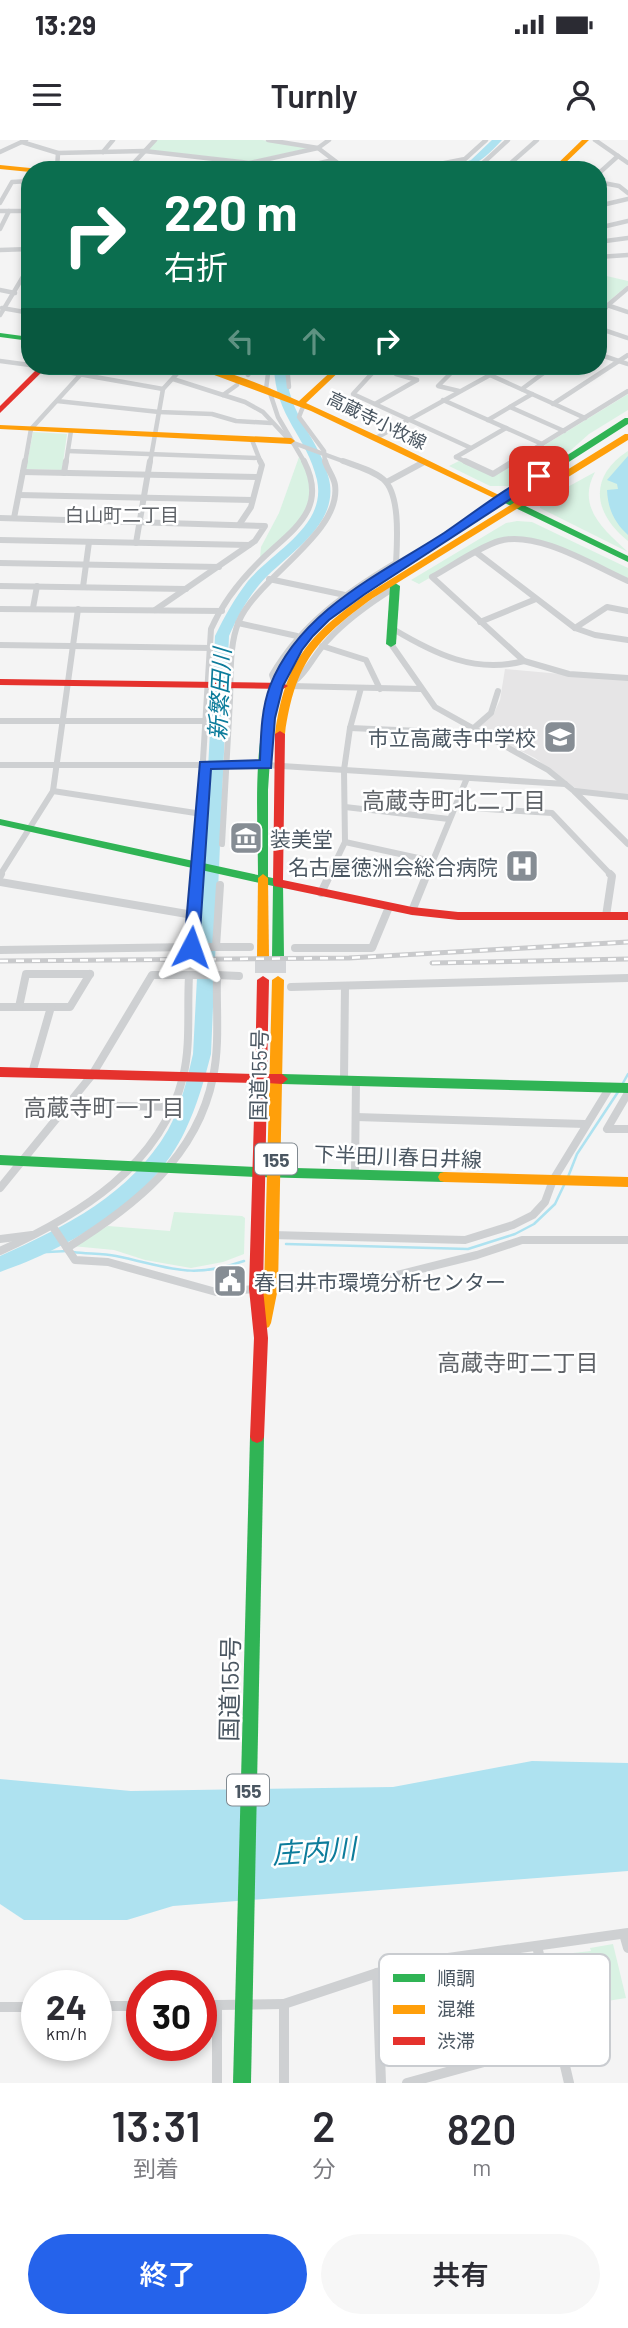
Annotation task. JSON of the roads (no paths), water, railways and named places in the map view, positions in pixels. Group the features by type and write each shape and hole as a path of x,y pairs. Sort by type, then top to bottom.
{"main road":[{"path":"564,161 586,140"},
{"path":"0,167 21,169"},
{"path":"0,335 21,338"},
{"path":"0,411 30,375"},
{"name":"高蔵寺小牧線","path":"223,375 296,398 628,559"},
{"path":"296,398 328,375"},
{"path":"263,957 263,881 273,765 281,718 282,686 296,649 325,618 628,420"},
{"path":"0,427 295,443"},
{"path":"282,686 307,651 335,621 370,596 628,436"},
{"path":"391,644 395,587"},
{"path":"0,682 282,686"},
{"path":"273,765 278,957"},
{"path":"0,822 27,831 197,867 219,876 278,883 412,911 458,916 628,916"},
{"path":"0,829 27,831"},
{"name":"国道155号","path":"242,2083 254,1497 261,1338 256,1289 263,980"},
{"name":"国道155号","path":"261,1338 271,1288 278,980"},
{"path":"0,1072 610,1087 628,1090"},
{"name":"下半田川春日井線","path":"0,1160 258,1172 628,1182"}],"street":[{"path":"104,140 112,141"},
{"path":"135,161 155,140"},
{"path":"268,140 318,148 333,160"},
{"path":"259,161 318,148 329,140"},
{"path":"455,161 465,159 486,140"},
{"path":"486,161 508,140"},
{"path":"514,161 537,140"},
{"path":"595,140 628,163"},
{"path":"0,152 24,141 58,153 144,151 232,161"},
{"path":"103,152 112,141"},
{"path":"58,153 58,161"},
{"path":"607,166 618,156"},
{"path":"329,161 333,160"},
{"path":"0,203 12,182 21,182"},
{"path":"607,184 619,186 628,193"},
{"path":"607,204 628,199"},
{"path":"0,211 21,211"},
{"path":"0,229 9,211"},
{"path":"609,226 628,221"},
{"path":"609,226 627,239"},
{"path":"607,242 627,239"},
{"path":"0,250 21,249"},
{"path":"607,256 628,255"},
{"path":"0,315 21,281"},
{"path":"608,305 628,288"},
{"path":"0,290 15,293"},
{"path":"608,305 628,312"},
{"path":"2,309 21,312"},
{"path":"607,331 628,338"},
{"path":"607,368 628,355"},
{"path":"607,357 628,364"},
{"path":"1,362 21,364"},
{"path":"14,518 31,429 80,375"},
{"path":"93,375 163,388"},
{"path":"136,543 163,388 176,375"},
{"path":"191,947 202,814 211,630 249,573 295,531 310,505 313,488 311,471 270,400 268,375"},
{"path":"222,844 232,659 238,623 248,605 269,579 315,535 331,512 335,483 322,454 299,417 290,375"},
{"path":"370,375 353,394 471,448"},
{"path":"375,404 417,380 400,375"},
{"path":"449,375 438,386 459,391"},
{"path":"376,438 490,375 585,418"},
{"path":"522,389 541,375"},
{"path":"554,404 597,375"},
{"path":"173,379 251,404 265,413 271,423 295,443 343,460 387,482 394,495 396,563 345,595 297,636 272,675 282,686 421,689"},
{"path":"223,395 237,385"},
{"path":"506,428 456,457 493,474 628,391"},
{"path":"488,420 532,394"},
{"path":"443,400 542,444"},
{"path":"57,401 159,412 212,414 236,421 271,423"},
{"path":"510,407 564,431"},
{"path":"64,472 71,430"},
{"path":"239,525 252,500 262,465 252,440"},
{"path":"68,451 259,458"},
{"path":"387,482 424,461"},
{"path":"23,472 258,477"},
{"path":"19,495 252,500"},
{"path":"0,518 265,526 250,545 155,610"},
{"path":"628,581 535,541 510,539 499,541 432,577 524,661 569,674 628,678"},
{"path":"0,540 250,545"},
{"path":"83,587 89,542"},
{"path":"477,553 575,628 595,635 628,640"},
{"path":"0,563 219,567"},
{"path":"269,579 345,595"},
{"path":"0,586 186,589"},
{"path":"33,608 37,586"},
{"path":"282,686 302,679 322,646 340,626 395,587"},
{"path":"480,622 536,600"},
{"path":"372,601 394,605"},
{"path":"575,628 607,607 628,611"},
{"path":"0,609 222,611"},
{"path":"0,876 52,791 78,609"},
{"path":"238,623 297,636"},
{"path":"393,629 445,659 507,667 524,661"},
{"path":"391,644 435,707 471,729 531,759 574,791 628,844"},
{"path":"0,645 211,648"},
{"path":"322,646 366,660 380,689"},
{"path":"321,893 345,842 344,770 350,728 361,688"},
{"path":"350,728 468,733 491,713 498,691"},
{"path":"0,722 207,721"},
{"path":"0,765 273,765 565,785"},
{"path":"412,911 467,778"},
{"path":"52,791 202,814"},
{"path":"574,791 628,797"},
{"path":"345,807 449,819"},
{"path":"456,807 552,813 611,876 606,916"},
{"path":"345,842 432,861"},
{"path":"216,947 219,876"},
{"path":"0,882 193,915"},
{"path":"295,948 372,948 389,907"},
{"path":"0,950 250,947"},
{"path":"0,1007 19,1007 51,1007 70,1007 90,974 26,974 19,1007"},
{"path":"0,1188 92,1075 152,975 239,976"},
{"path":"67,1248 107,1225 144,1196 193,1132 213,1077 217,975"},
{"path":"0,1251 53,1227 98,1197 136,1166 173,1107 183,1077 189,976"},
{"path":"291,987 628,978"},
{"path":"345,986 350,1080 356,1117 355,1174"},
{"path":"32,1073 51,1007"},
{"path":"272,1235 465,1240 513,1225 533,1214 545,1202 585,1124 610,1087"},
{"path":"628,1090 607,1129 628,1129"},
{"path":"69,1105 173,1107"},
{"path":"356,1117 585,1124"},
{"path":"513,1225 522,1240"},
{"path":"53,1227 75,1260 108,1262 216,1292 373,1280 477,1255 522,1240 628,1240"},
{"path":"0,1240 38,1234"},
{"path":"478,1954 626,1934 628,1948"},
{"path":"537,1946 539,1954"},
{"path":"217,2006 284,2004 377,1973 379,2028"},
{"path":"284,2004 284,2083"},
{"path":"0,2007 21,2007"},
{"path":"217,2061 217,2083"},
{"path":"407,2083 469,2066"}],"water":[{"path":"628,456 628,535 615,520 609,503 607,490 618,489 617,484 607,480"},
{"name":"庄内川","path":"532,1761 628,1763 628,1871 173,1906 127,1920 24,1920 0,1904 0,1779 131,1791 393,1787"}],"waterway":[{"name":"新繁田川","path":"475,161 497,140"},
{"name":"新繁田川","path":"0,1264 73,1230 132,1188 157,1161 177,1131 192,1095 202,1054 222,636 248,590 312,526 323,505 325,489 314,456 286,404 280,386 280,375"},
{"path":"623,1083 628,1074"},
{"path":"568,1177 577,1154 618,1092"},
{"path":"286,1244 468,1249 515,1234 534,1224 555,1204 565,1183"},
{"path":"28,1253 67,1251"},
{"path":"73,1252 111,1255 194,1271 225,1267 244,1261"}],"tunnel":[{"path":"263,957 263,980"},
{"path":"278,957 278,980"}],"railway":[{"path":"0,961 349,958 628,942"},
{"path":"432,963 628,959"}],"place":[{"name":"市立高蔵寺中学校","path":"560,737"},
{"name":"装美堂","path":"246,838"},
{"name":"名古屋徳洲会総合病院","path":"522,866"},
{"name":"春日井市環境分析センター","path":"230,1281"}],"district":[{"name":"白山町二丁目","path":"122,514"},
{"name":"高蔵寺町北二丁目","path":"454,800"},
{"name":"高蔵寺町一丁目","path":"104,1107"},
{"name":"高蔵寺町二丁目","path":"518,1362"}]}
